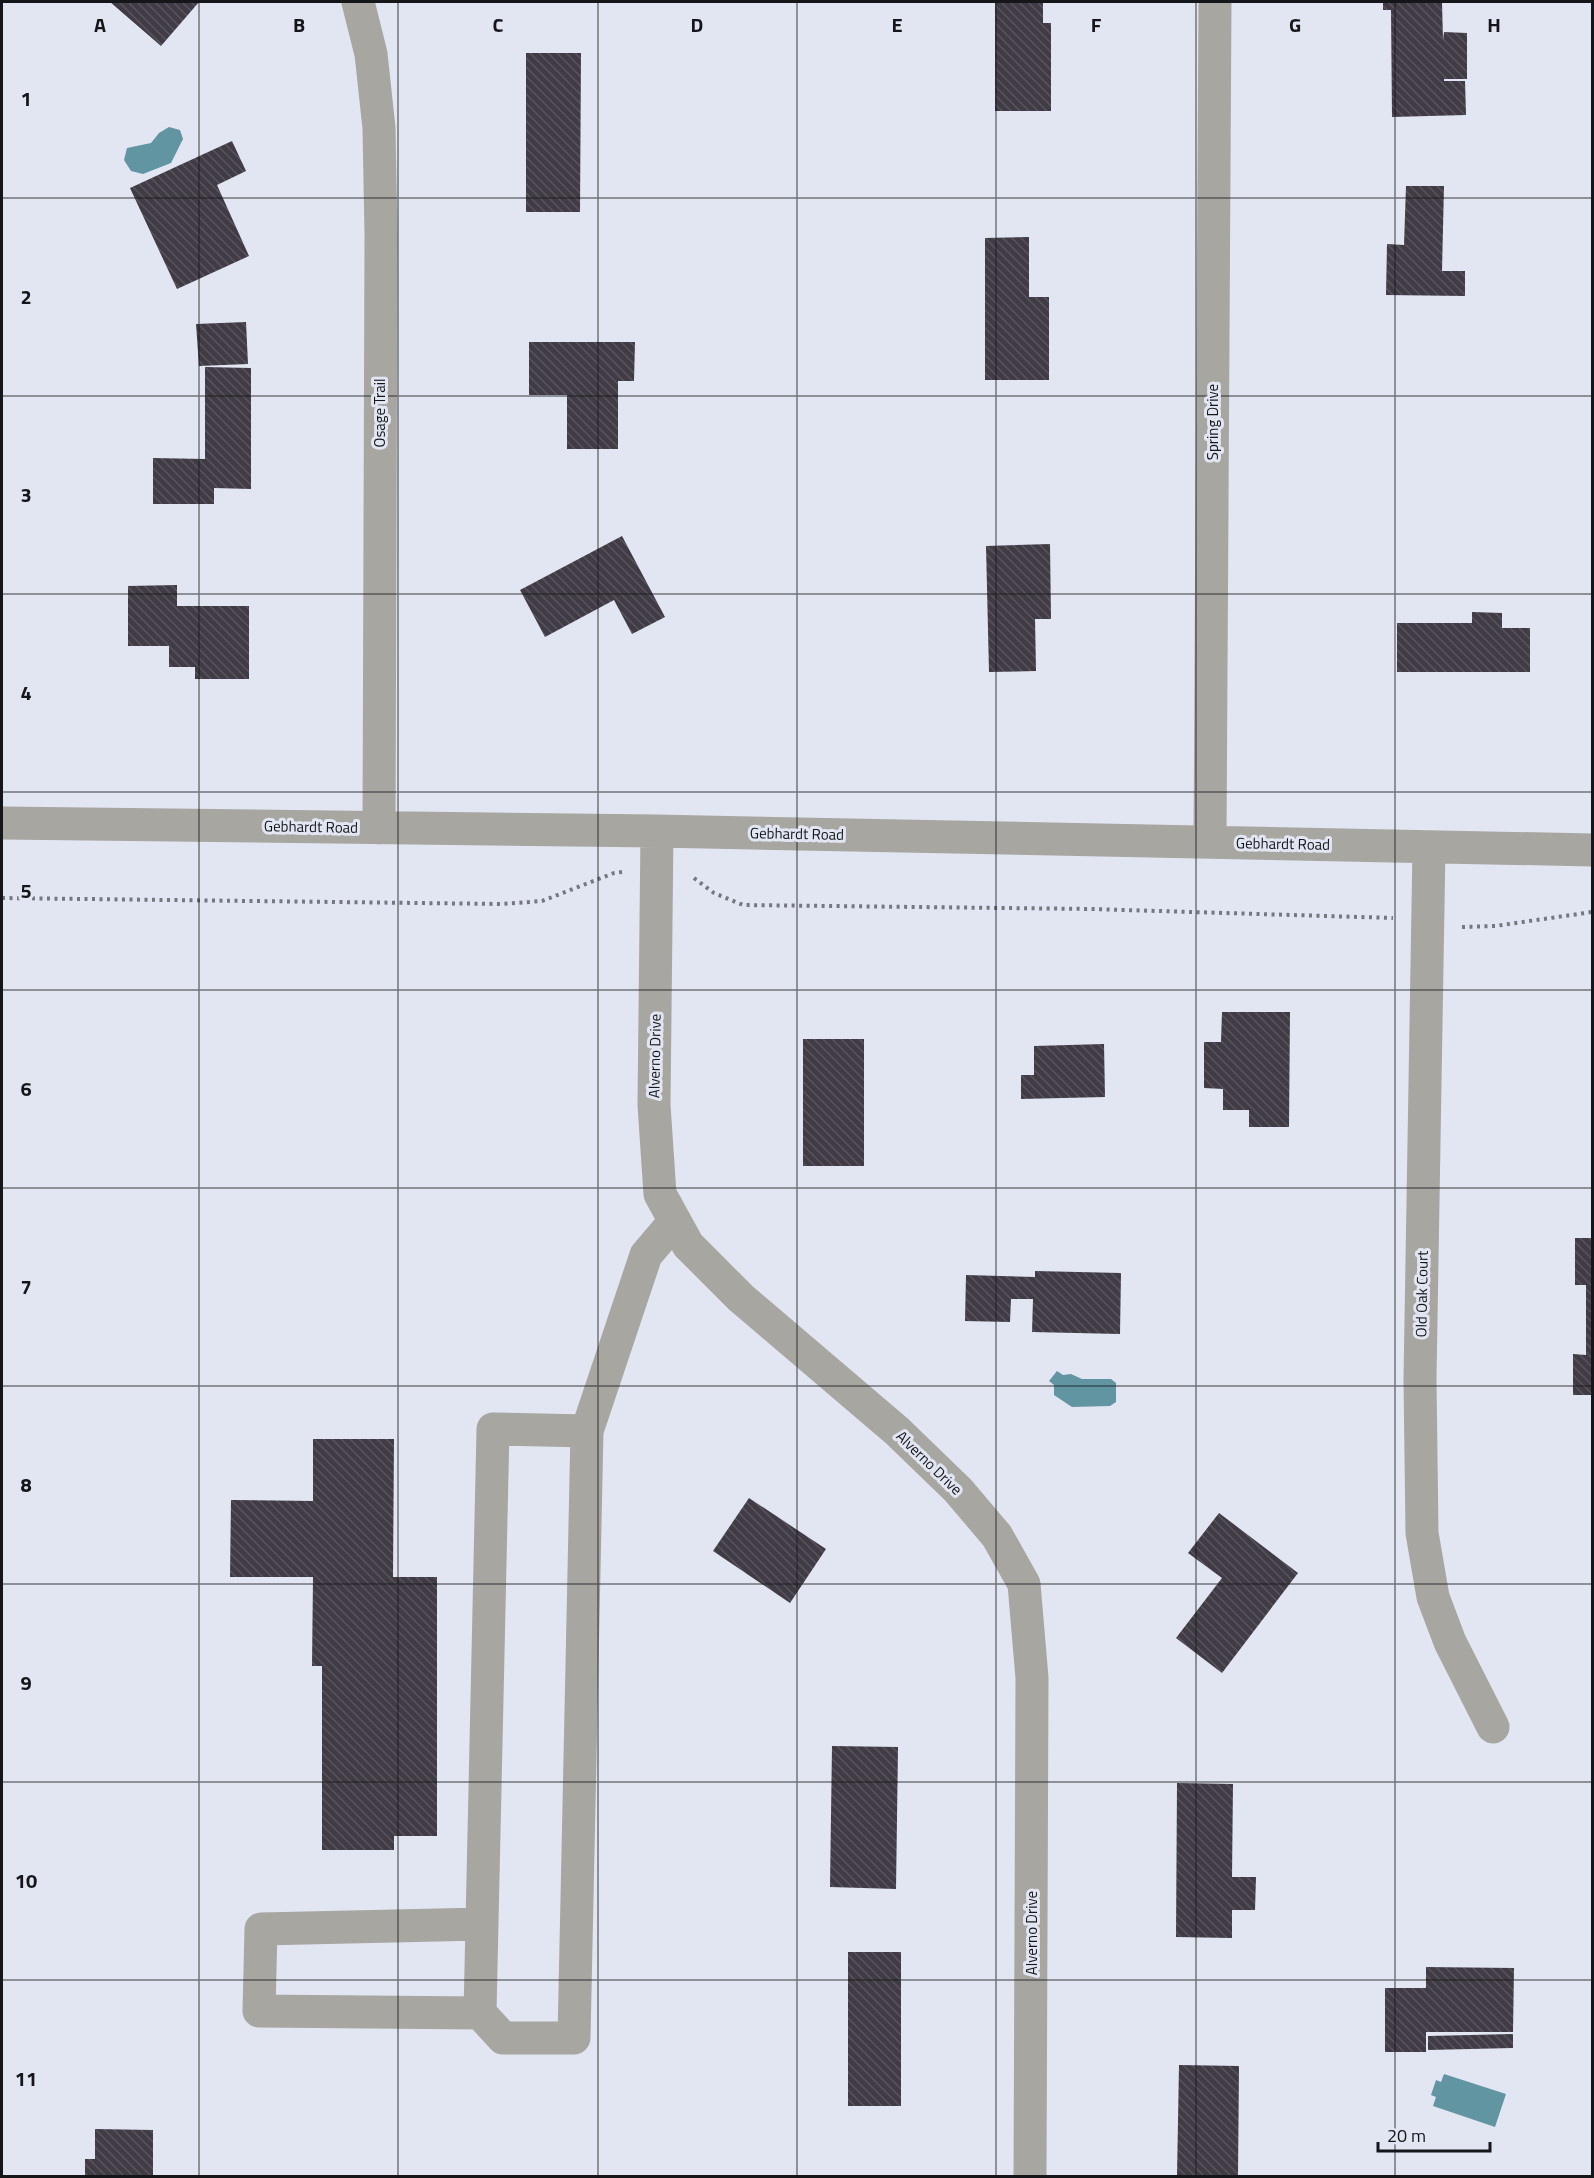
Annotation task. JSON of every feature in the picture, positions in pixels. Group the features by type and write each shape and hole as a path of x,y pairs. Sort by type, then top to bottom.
{"street":[{"name":"Osage Trail","path":"358,2 371,54 379,128 381,234 379,828"},
{"name":"Spring Drive","path":"1210,842 1215,2"},
{"name":"Gebhardt Road","path":"2,823 657,831 1593,850"},
{"name":"Alverno Drive","path":"657,831 654,1105 660,1194 688,1245 741,1298 897,1431 958,1490 997,1536 1023,1584 1032,1678 1030,2176"},
{"name":"Old Oak Court","path":"1429,847 1430,920 1420,1379 1422,1533 1433,1597 1450,1642 1493,1727"},
{"path":"587,1431 493,1429 480,2013 503,2038 574,2038 587,1431 646,1255 675,1221"},
{"path":"480,2013 260,2011 261,1929 482,1924"}],"path":[{"path":"2,898 502,904 542,902 614,873 657,871 689,875 714,893 742,905 1091,909 1430,920 1461,927 1495,926 1593,912"}],"water":[{"path":"169,127 180,130 183,139 171,163 143,174 131,171 124,160 127,148 151,143 159,133"},
{"path":"1057,1371 1063,1375 1071,1374 1082,1379 1111,1379 1116,1383 1116,1402 1110,1406 1072,1407 1054,1395 1054,1385 1049,1381"},
{"path":"1444,2074 1506,2094 1495,2127 1433,2106 1436,2097 1431,2095 1436,2080 1441,2082"}],"building":[{"path":"110,2 199,2 161,46"},
{"path":"995,2 1043,2 1043,23 1051,23 1051,111 995,111"},
{"path":"1383,2 1442,2 1443,40 1444,32 1467,33 1467,79 1444,79 1444,81 1465,81 1466,115 1392,117 1391,10 1383,10"},
{"path":"526,53 581,53 580,212 526,212"},
{"path":"232,141 246,171 217,185 249,256 177,289 130,188"},
{"path":"1406,186 1444,186 1442,271 1465,271 1465,296 1386,295 1387,244 1404,245"},
{"path":"1029,237 1029,297 1049,297 1049,380 985,380 985,238"},
{"path":"246,322 248,364 199,366 196,324"},
{"path":"529,342 635,342 634,381 618,381 618,449 567,449 567,395 529,395"},
{"path":"205,367 251,368 251,489 214,488 214,504 153,504 153,458 205,459"},
{"path":"622,536 665,617 632,634 614,600 545,637 520,590"},
{"path":"1050,544 1051,619 1035,619 1036,671 989,672 986,546"},
{"path":"177,585 177,606 249,606 249,679 195,679 195,667 169,667 169,646 128,646 128,586"},
{"path":"1472,612 1502,613 1502,628 1530,628 1530,672 1397,672 1397,623 1472,623"},
{"path":"1222,1012 1290,1012 1289,1127 1249,1127 1249,1110 1223,1110 1223,1089 1204,1088 1204,1042 1221,1042"},
{"path":"803,1039 864,1039 864,1166 803,1166"},
{"path":"1104,1044 1105,1097 1021,1099 1021,1075 1034,1075 1034,1046"},
{"path":"1575,1238 1592,1238 1592,1395 1573,1395 1573,1354 1586,1355 1586,1285 1575,1285"},
{"path":"1035,1271 1121,1273 1120,1334 1032,1332 1033,1299 1011,1299 1010,1322 965,1321 966,1275 1035,1277"},
{"path":"313,1439 394,1439 393,1577 437,1577 437,1836 394,1836 394,1850 322,1850 322,1666 312,1666 313,1577 230,1577 231,1500 313,1501"},
{"path":"749,1498 826,1549 790,1603 713,1551"},
{"path":"1219,1513 1298,1573 1222,1673 1176,1638 1222,1578 1188,1553"},
{"path":"832,1746 898,1747 896,1889 830,1887"},
{"path":"1177,1783 1233,1784 1232,1877 1256,1877 1255,1910 1232,1910 1232,1938 1176,1937"},
{"path":"848,1952 901,1952 901,2106 848,2106"},
{"path":"1426,1967 1514,1968 1513,2032 1426,2032 1426,2052 1385,2052 1385,1988 1426,1988"},
{"path":"1513,2034 1513,2048 1428,2050 1428,2036"},
{"path":"1179,2065 1239,2066 1238,2176 1177,2176"},
{"path":"95,2129 153,2130 153,2176 85,2176 85,2159 95,2159"}]}
